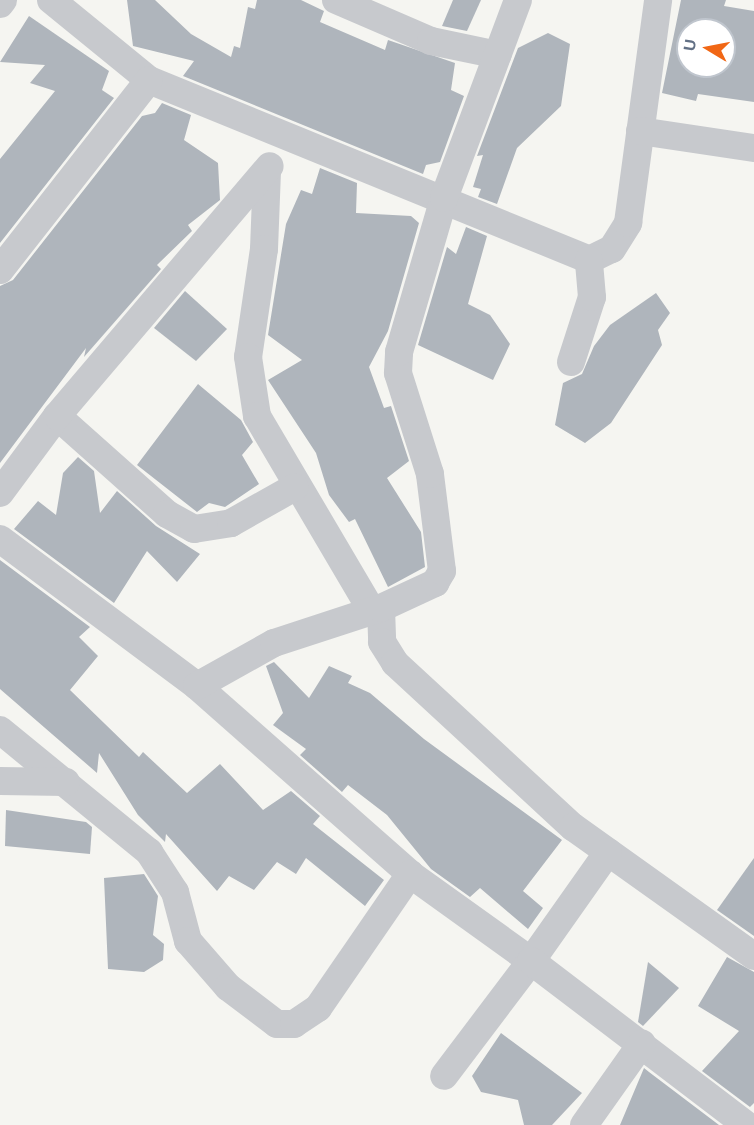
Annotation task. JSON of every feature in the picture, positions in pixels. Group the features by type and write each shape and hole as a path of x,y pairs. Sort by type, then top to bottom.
{"street":[{"path":"0,4 3,0"},
{"path":"51,0 148,80 287,140 444,198 589,260 612,249 628,223 658,0"},
{"path":"336,0 378,9 431,41 498,55"},
{"path":"197,686 274,643 376,608 435,583 444,560 430,474 398,373 403,327 444,198 518,0"},
{"path":"0,270 148,80"},
{"path":"640,131 754,148"},
{"path":"0,493 57,416 267,171 287,140"},
{"path":"267,171 264,249 248,357 257,416 296,487 376,608 382,642 395,663 573,827 754,956"},
{"path":"571,362 592,297 589,260"},
{"path":"57,416 167,514 194,529 231,523 296,487"},
{"path":"0,539 197,686 410,874 642,1043 746,1125"},
{"path":"0,730 150,852 175,892 188,941 228,987 278,1024 294,1024 318,1008 410,874"},
{"path":"0,781 66,782"},
{"path":"444,1076 531,961 608,852"},
{"path":"584,1125 642,1043"}],"building":[{"path":"127,0 155,0 191,34 231,57 234,46 240,48 248,7 255,9 257,0 301,0 324,11 320,22 385,50 388,40 455,63 451,90 464,96 440,162 426,165 423,174 183,76 194,61 133,46"},
{"path":"453,0 481,0 467,31 442,26"},
{"path":"681,0 726,0 724,6 754,11 754,102 698,94 696,101 662,93 676,24 676,78 736,78 736,18 677,18"},
{"path":"29,16 109,71 102,90 114,98 0,243 0,159 55,91 30,83 45,65 0,62"},
{"path":"548,33 570,44 561,106 517,148 497,204 478,197 481,189 473,187 483,155 477,156 518,48"},
{"path":"162,103 191,115 184,140 218,163 220,200 188,225 192,231 157,265 161,269 84,357 86,348 0,463 0,286 13,280 142,116 155,113"},
{"path":"320,168 357,183 356,213 411,216 419,223 388,331 369,367 384,408 391,406 409,461 387,478 421,532 425,567 388,587 355,519 349,522 329,495 316,453 268,380 302,360 268,335 286,224 301,190 312,194"},
{"path":"466,227 487,236 468,304 490,315 510,344 493,380 418,345 447,247 456,254"},
{"path":"185,291 227,329 196,361 154,328"},
{"path":"656,293 670,313 658,330 662,345 611,423 585,443 555,425 563,383 582,374 594,346 610,325"},
{"path":"198,384 241,420 253,442 242,455 259,484 225,507 209,503 197,512 137,465"},
{"path":"78,457 94,471 100,513 117,491 156,526 200,554 177,582 147,551 114,603 14,529 38,501 56,515 63,473"},
{"path":"0,560 90,627 79,637 98,656 70,690 139,757 143,752 187,793 220,764 263,810 291,791 320,816 313,824 384,880 365,906 306,858 296,874 277,862 254,890 229,876 217,891 166,834 165,842 138,815 99,753 97,773 0,689"},
{"path":"274,662 309,698 329,666 352,676 348,683 370,693 424,739 562,840 523,891 543,908 528,929 480,888 470,897 431,869 387,815 348,785 342,792 300,755 306,749 273,725 283,713 266,666"},
{"path":"6,810 86,822 92,827 90,854 5,846"},
{"path":"754,858 754,936 717,910"},
{"path":"144,874 158,896 153,935 164,944 163,960 144,972 108,969 104,878"},
{"path":"727,957 754,972 754,1103 750,1107 702,1071 739,1031 698,1006"},
{"path":"648,962 679,988 643,1026 638,1022"},
{"path":"501,1033 582,1093 552,1125 524,1125 518,1100 481,1092 472,1076"},
{"path":"644,1068 649,1072 719,1125 620,1125"}]}
